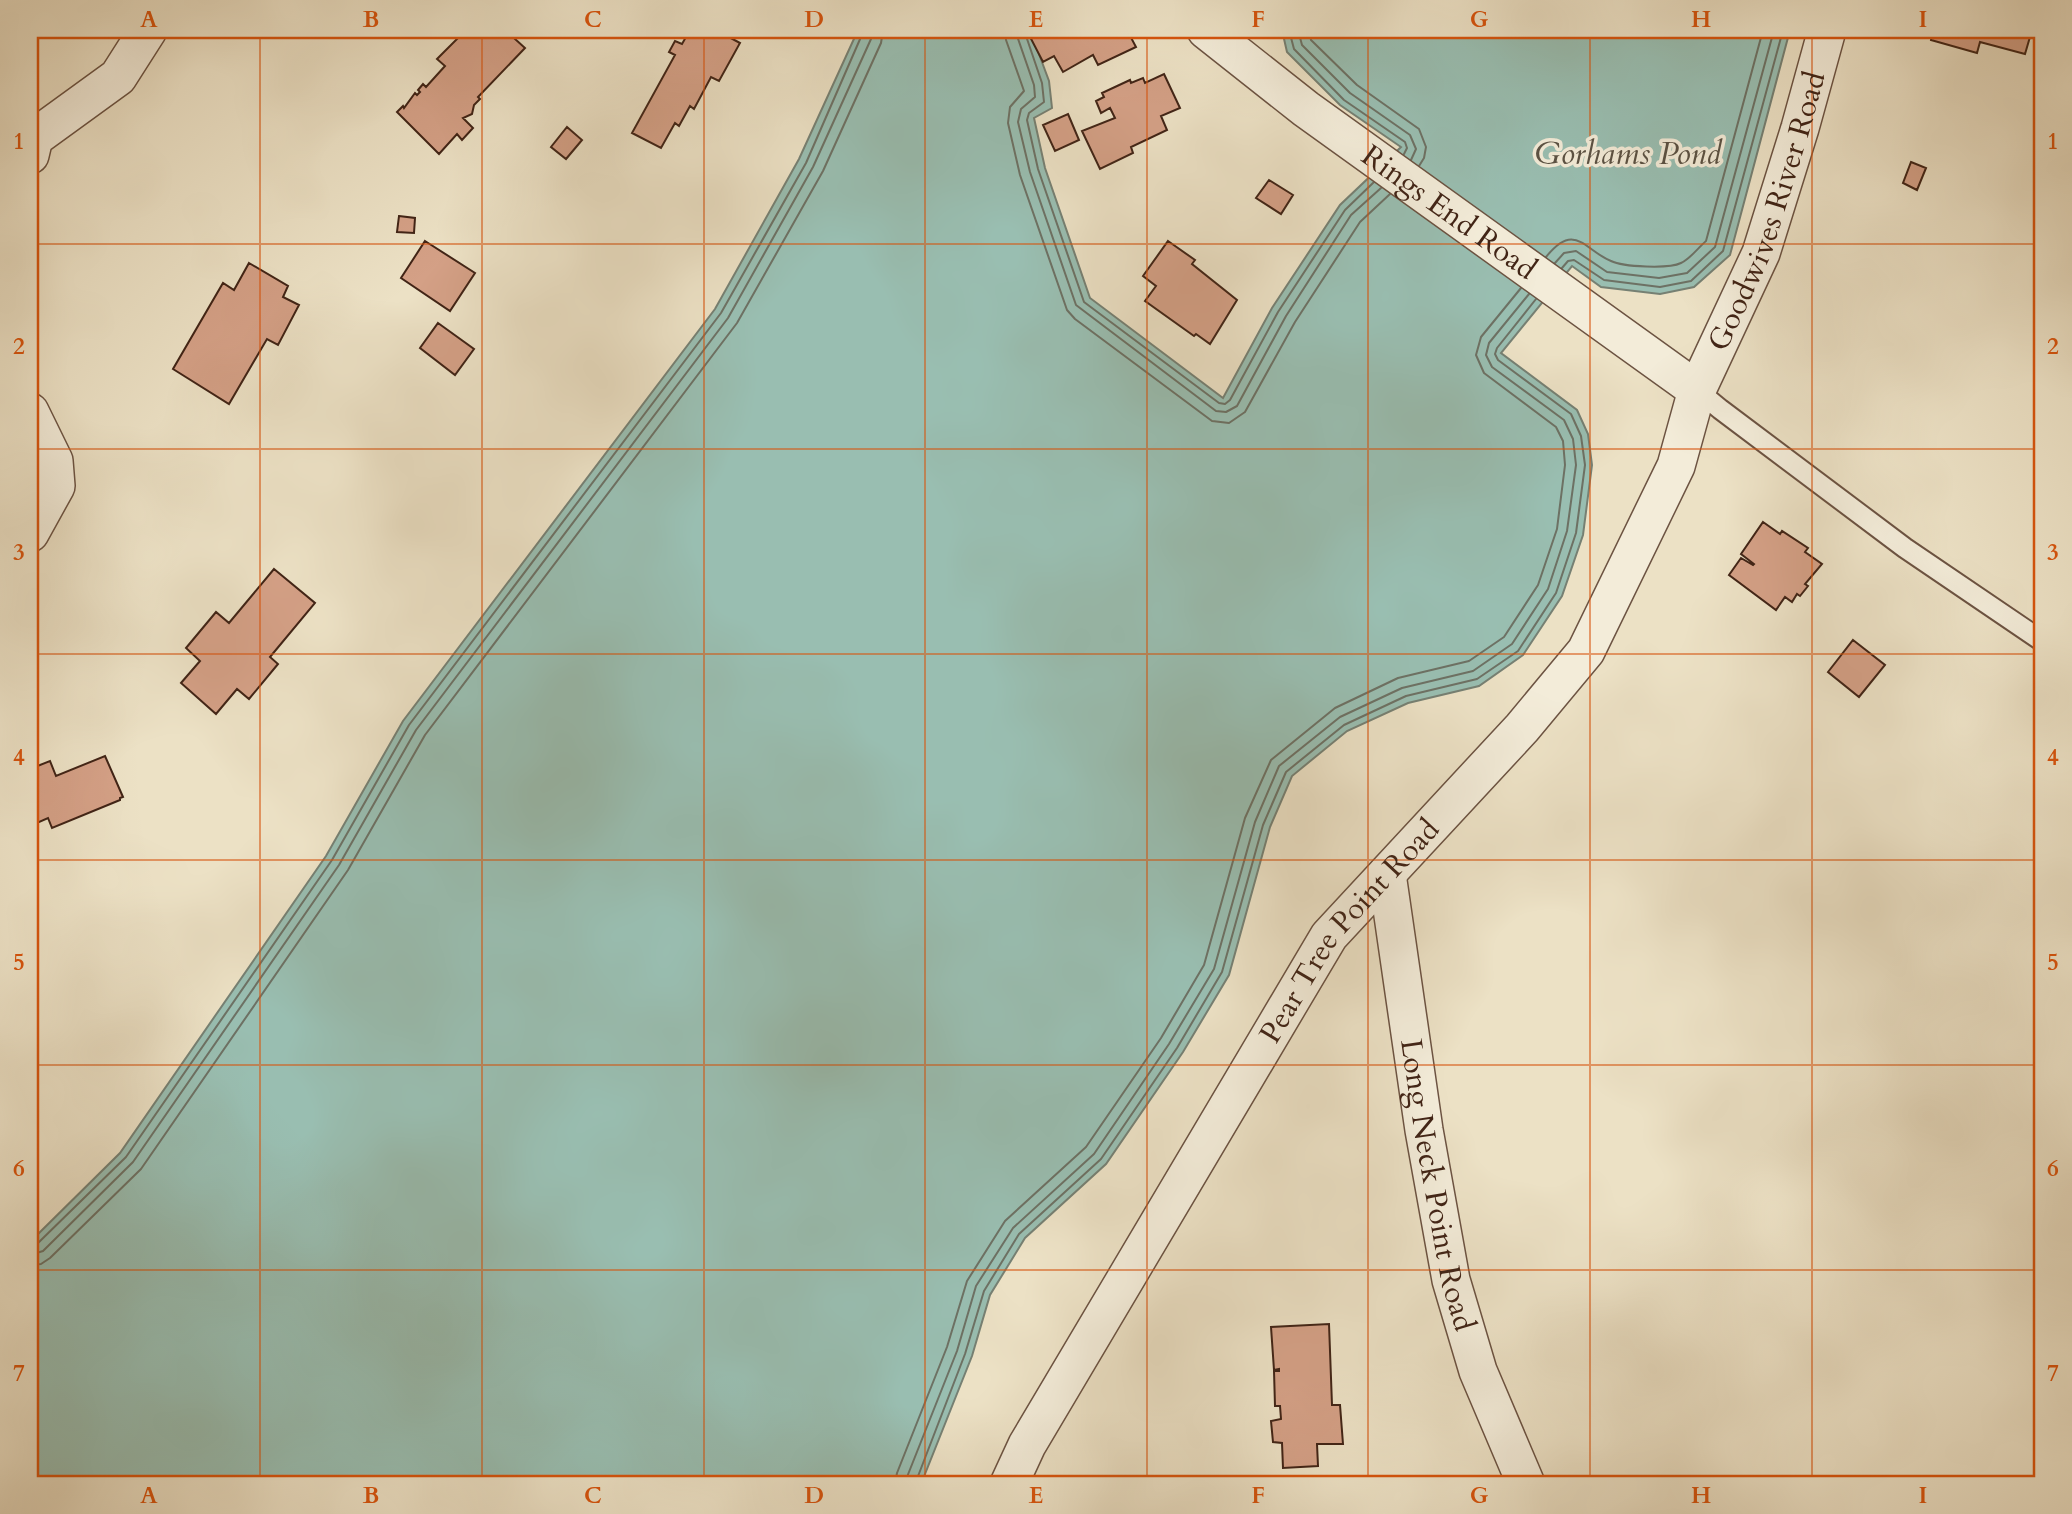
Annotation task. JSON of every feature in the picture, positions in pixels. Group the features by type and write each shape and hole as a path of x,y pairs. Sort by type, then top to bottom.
{"street":[{"path":"31,143 118,77 148,30"},
{"name":"Rings End Road","path":"1206,30 1306,109 1698,390"},
{"name":"Goodwives River Road","path":"1698,390 1761,253 1827,30"},
{"name":"Pear Tree Point Road","path":"1009,1484 1027,1445 1329,936 1522,728 1586,651 1676,467 1698,390"},
{"path":"30,412 54,461 56,486 30,533"},
{"name":"Long Neck Point Road","path":"1387,874 1424,1130 1451,1280 1478,1371 1526,1484"}],"lane":[{"path":"1698,390 1720,410 1905,548 2042,641"}],"water":[{"name":"Gorhams Pond","path":"858,30 1030,30 1049,81 1052,108 1034,118 1045,168 1090,298 1223,398 1272,308 1340,205 1401,147 1340,105 1287,52 1282,30 1790,30 1730,255 1694,287 1660,294 1601,287 1572,266 1501,353 1577,410 1588,434 1592,465 1583,535 1562,596 1523,655 1479,686 1408,703 1347,731 1292,776 1270,827 1229,975 1183,1052 1106,1164 1025,1238 990,1295 972,1356 921,1484 30,1484 30,1242 120,1153 326,856 403,721 715,309 799,159"}],"building":[{"path":"462,30 505,30 525,48 478,97 480,99 474,105 472,114 463,118 473,128 462,140 457,134 439,154 397,112 403,106 404,108 415,93 417,95 420,92 418,90 423,84 426,87 445,66 437,59 463,33"},
{"path":"690,30 716,30 740,43 719,81 711,77 694,109 690,106 679,126 675,123 661,148 632,133 675,55 669,52 675,41 682,44"},
{"path":"1127,30 1136,47 1098,65 1093,55 1063,72 1054,56 1043,62 1027,31"},
{"path":"1933,30 2032,30 2025,54 1980,42 1977,53 1931,40"},
{"path":"1164,74 1180,108 1161,116 1167,130 1131,147 1133,153 1100,169 1082,131 1115,118 1110,108 1101,113 1096,101 1104,97 1102,93 1130,80 1131,83 1143,78 1145,83"},
{"path":"1068,114 1079,140 1055,151 1043,125"},
{"path":"567,127 582,140 566,159 551,147"},
{"path":"1911,162 1926,168 1917,190 1903,183"},
{"path":"1269,180 1293,195 1281,214 1256,198"},
{"path":"399,216 415,218 414,233 397,232"},
{"path":"425,241 475,273 450,311 401,278"},
{"path":"1168,241 1195,260 1192,264 1237,300 1210,344 1196,334 1194,336 1145,301 1156,286 1143,276"},
{"path":"249,263 288,286 283,297 299,305 278,345 267,339 229,404 173,369 223,283 234,290"},
{"path":"438,323 474,349 455,375 420,348"},
{"path":"1763,522 1808,548 1805,552 1822,564 1805,584 1808,586 1800,596 1797,594 1792,602 1785,597 1776,610 1729,575 1741,558 1754,564 1741,554"},
{"path":"274,569 315,603 270,657 278,664 249,699 237,689 216,714 181,683 200,661 186,648 216,612 229,623"},
{"path":"1853,640 1885,665 1859,697 1828,672"},
{"path":"105,756 123,797 120,800 52,828 48,818 30,826 30,769 50,761 56,776"},
{"path":"1329,1324 1332,1405 1340,1405 1343,1444 1317,1444 1318,1466 1283,1468 1282,1443 1273,1442 1271,1421 1281,1419 1280,1406 1275,1406 1274,1371 1279,1369 1274,1370 1271,1327"}]}
